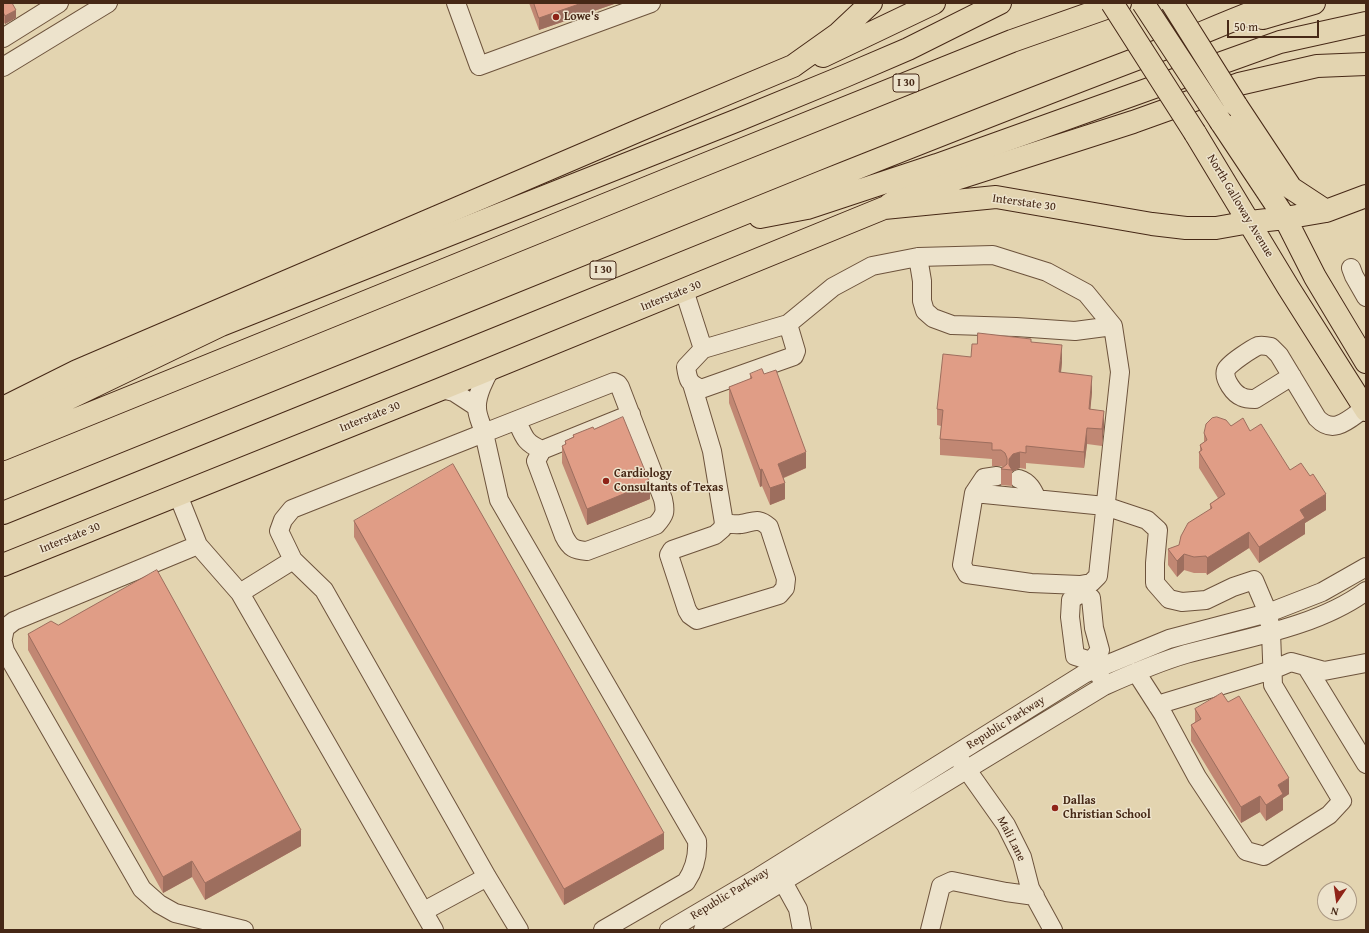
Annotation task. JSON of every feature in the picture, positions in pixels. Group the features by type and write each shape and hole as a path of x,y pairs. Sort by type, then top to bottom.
{"main road":[{"path":"793,66 838,34 871,3"},
{"path":"3,408 84,368 640,130 793,66 825,56 934,3"},
{"path":"3,430 221,325 838,79 908,49 1000,3"},
{"path":"1012,41 1058,11 1074,3"},
{"name":"North Galloway Avenue","path":"1112,3 1195,133 1288,287 1365,407"},
{"name":"I 30","path":"3,449 1012,41 1120,3"},
{"path":"1142,3 1285,218 1316,277 1365,358"},
{"path":"1172,3 1236,105 1291,188 1326,211"},
{"path":"1276,9 1314,3"},
{"name":"I 30","path":"3,513 992,114 1205,32 1276,9"},
{"path":"713,226 807,208 937,165 1280,42 1366,23"},
{"path":"884,208 910,191 948,182 1133,122 1239,84 1317,66 1366,64"},
{"name":"Interstate 30","path":"3,565 441,389 884,208 996,197 1152,224 1186,228 1216,228 1326,211 1366,196"}],"street":[{"path":"3,38 59,3"},
{"path":"3,67 108,3"},
{"path":"456,3 479,66 651,3"},
{"path":"724,523 740,524 755,520 763,522 769,527 786,579 785,588 779,594 697,620 690,615 687,610 669,555 672,550 715,535 722,529 724,523 712,451 692,384 687,378 686,367 703,349 788,324 833,287 872,266 918,257 993,255 1047,272 1086,293 1113,326 1120,372 1098,576 1091,583 1081,589 1071,600 1070,617 1075,656 1094,665 1104,686"},
{"path":"918,257 922,281 922,301 925,311 933,318 952,325 1075,331 1113,326"},
{"path":"1351,268 1366,297"},
{"path":"684,290 703,349"},
{"path":"692,384 701,388 794,356 796,351 788,324"},
{"path":"491,368 485,378 479,394 477,407 499,500 696,841 698,850 692,873 686,882 603,930"},
{"path":"1292,376 1317,418 1323,424 1334,426 1344,422 1365,407"},
{"path":"519,930 324,590 293,560 280,531 283,520 292,509 614,382 620,387 631,414 663,499 665,509 663,518 656,525 587,551 578,550 568,545 536,461 542,450 631,414"},
{"path":"441,389 454,392 477,407"},
{"path":"517,421 524,438 531,445 542,450"},
{"path":"997,476 984,478 974,493 962,565 967,574 1081,589"},
{"path":"1019,479 1024,480 1032,487 1037,500"},
{"path":"974,493 1105,506 1147,520 1158,530 1155,583 1169,599 1182,602 1206,600 1234,587 1254,580 1268,613 1271,632 1272,685 1342,801 1329,815 1264,856 1246,851 1197,777 1157,705 1136,672"},
{"path":"178,495 198,545 240,593 434,930"},
{"path":"3,638 6,628 14,621 198,545"},
{"path":"240,593 293,560"},
{"name":"Republic Parkway","path":"703,930 779,874 956,755 1084,674 1094,665 1169,639 1268,613 1322,592 1366,567"},
{"name":"Republic Parkway","path":"669,930 779,874 967,770 1104,686 1136,672 1184,655 1302,623 1332,612 1353,601 1366,591"},
{"path":"3,643 5,651 142,889 159,904 175,913 244,930"},
{"path":"1157,705 1272,670 1291,662 1324,671 1366,662"},
{"path":"1306,666 1366,764"},
{"name":"Mali Lane","path":"956,755 1006,825 1022,857 1030,888 1053,930"},
{"path":"779,874 798,908 802,930"},
{"path":"424,911 488,877"},
{"path":"930,930 941,886 952,880 1006,892 1035,896"}],"building":[{"path":"3,3 12,3 16,10 5,16 3,12"},
{"path":"534,3 582,3 539,18"},
{"path":"978,333 1031,339 1031,342 1062,345 1059,372 1092,376 1089,409 1104,411 1102,429 1087,428 1084,452 1026,446 1026,453 1020,452 1013,454 1009,459 1009,465 1012,470 1001,469 1007,464 1007,458 1005,453 1001,450 992,450 992,443 940,439 943,410 937,409 943,354 971,357 972,344 977,344"},
{"path":"762,369 764,374 776,370 806,452 778,464 785,483 770,488 762,469 760,470 729,387 752,378 750,374"},
{"name":"Cardiology Consultants of Texas","path":"623,417 650,483 587,509 562,446 566,444 565,441 574,437 573,435 593,427 594,429"},
{"path":"1217,417 1226,420 1231,426 1243,418 1250,431 1261,424 1290,470 1301,463 1310,476 1313,474 1326,494 1300,510 1305,518 1259,547 1249,532 1207,558 1206,556 1194,557 1184,554 1177,561 1168,549 1179,545 1181,536 1188,523 1212,508 1210,504 1225,494 1199,452 1202,450 1200,445 1207,440 1204,433 1206,424 1212,418"},
{"path":"453,464 664,833 564,889 354,521"},
{"path":"157,570 301,830 205,883 192,861 163,877 28,634 51,621 58,625"},
{"path":"1222,693 1228,702 1239,696 1289,778 1278,785 1283,794 1266,805 1260,796 1241,807 1191,725 1201,719 1195,709"}],"place":[{"name":"Lowe's","path":"556,17"},
{"name":"Cardiology Consultants of Texas","path":"606,481"},
{"name":"Dallas Christian School","path":"1055,808"}]}
